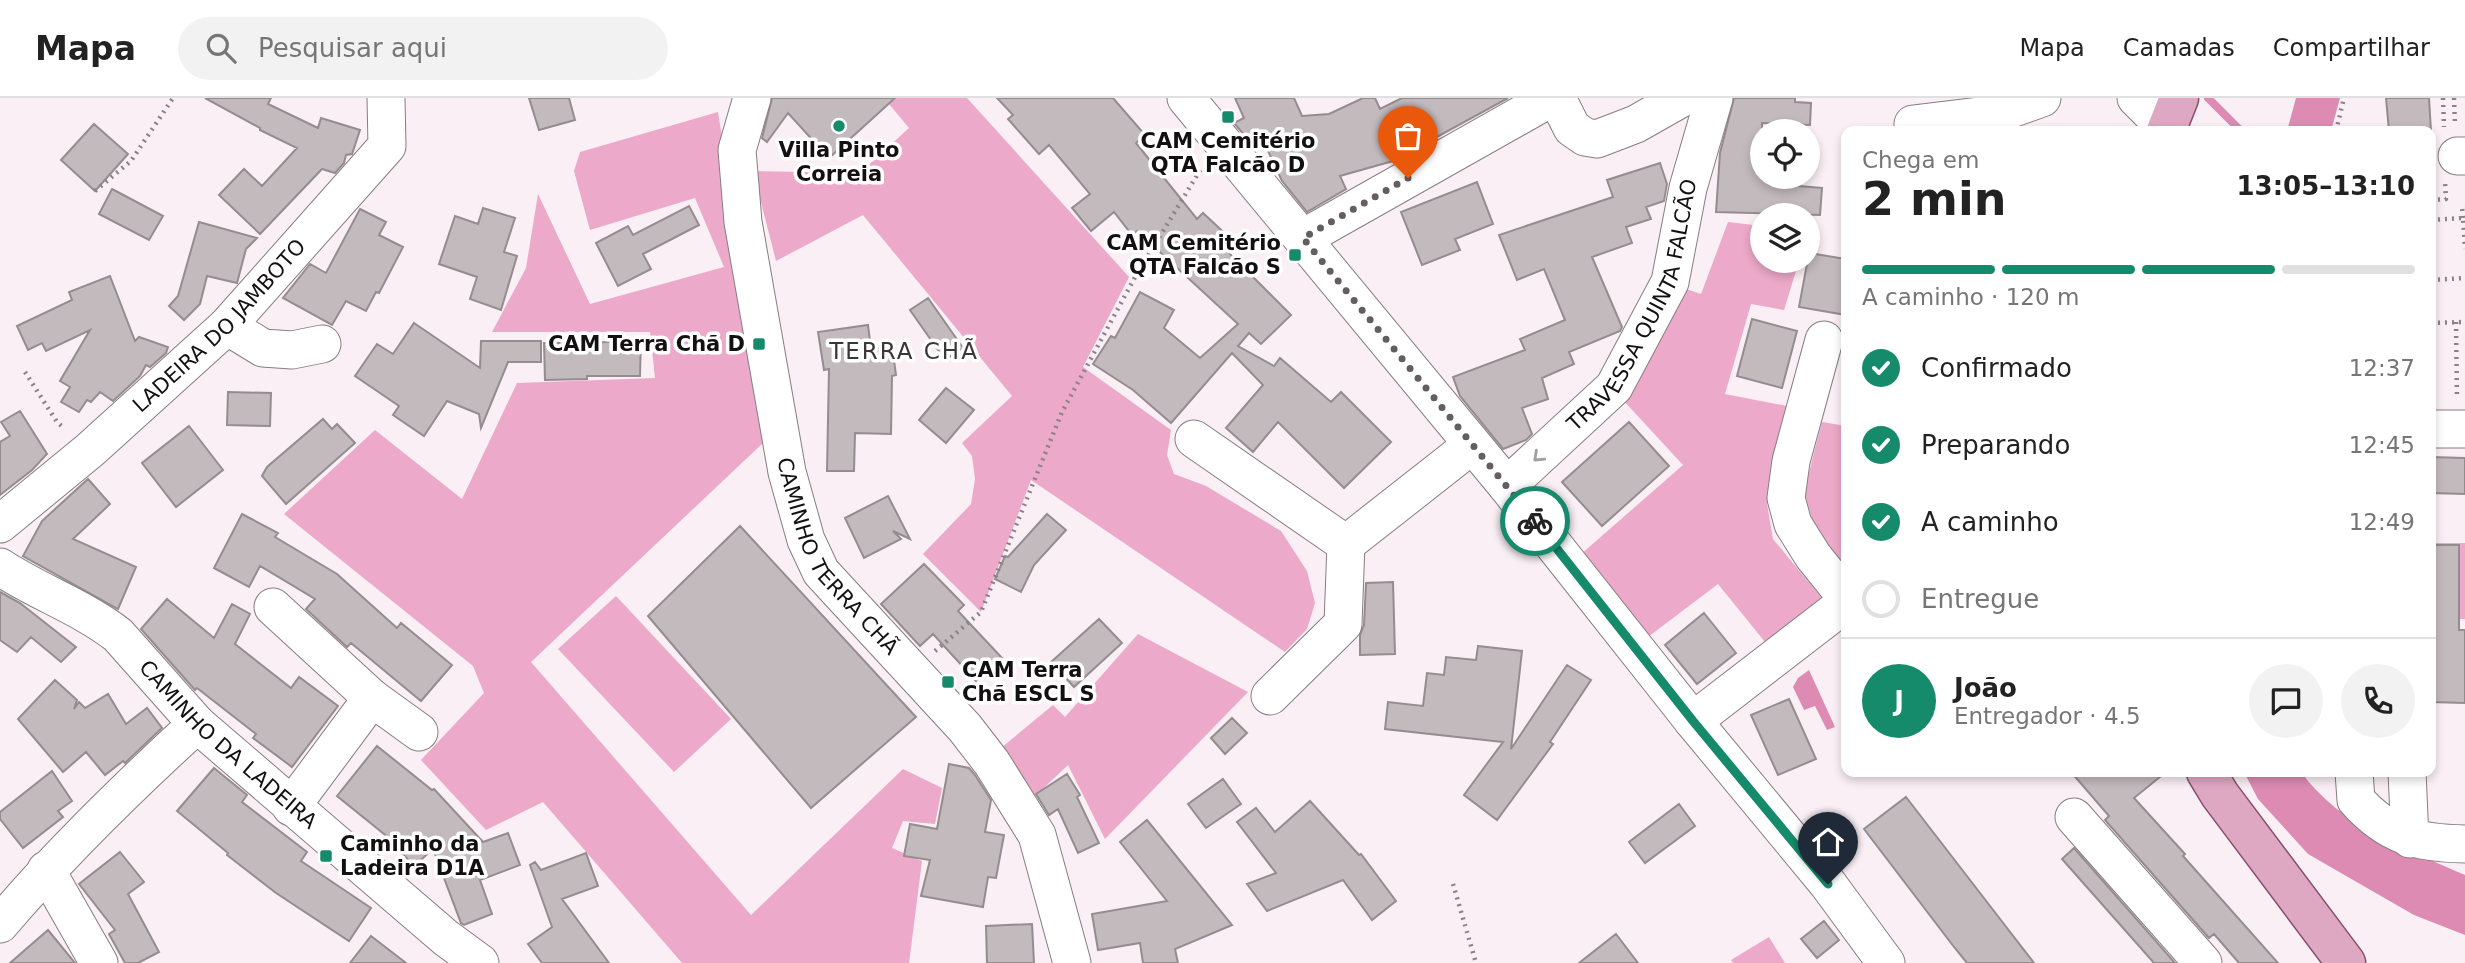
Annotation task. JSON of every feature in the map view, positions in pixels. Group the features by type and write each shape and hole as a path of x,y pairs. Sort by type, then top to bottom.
{"main road":[{"path":"2209,777 2346,963"}],"street":[{"name":"LADEIRA DO JAMBOTO","path":"0,524 90,450 227,326 387,146 386,98"},
{"name":"CAMINHO TERRA CHÃ","path":"752,98 737,150 743,222 787,472 806,540 821,572 965,728 992,763 1037,835 1072,963"},
{"path":"1185,98 1507,486 1693,721 1828,884 1886,963"},
{"path":"1303,238 1551,98"},
{"path":"1557,98 1572,128 1585,137 1597,139 1636,124 1682,98"},
{"name":"TRAVESSA QUINTA FALCÃO","path":"1507,486 1614,387 1670,282 1688,188 1714,98"},
{"path":"1913,124 1997,114 2042,98"},
{"path":"2136,98 2153,115 2172,117"},
{"path":"227,326 262,348 292,349 322,344"},
{"path":"1824,340 1791,461 1786,498 1793,524 1813,556 1841,591"},
{"path":"2436,429 2465,429"},
{"path":"1194,439 1346,544"},
{"path":"1270,696 1343,624 1346,544 1472,445"},
{"name":"CAMINHO DA LADEIRA","path":"0,567 23,582 102,622 118,635 197,724 446,938 480,963"},
{"path":"273,607 372,698 419,732"},
{"path":"1693,721 1841,607"},
{"path":"291,807 372,698"},
{"path":"0,924 46,870 118,796 197,724"},
{"path":"2354,777 2356,800 2409,844"},
{"path":"2407,777 2409,844"},
{"path":"2074,817 2203,963"},
{"path":"2357,824 2382,841 2465,844"},
{"path":"46,870 99,963"}],"path":[{"path":"95,191 131,161 173,98"},
{"path":"2337,126 2344,98"},
{"path":"912,670 981,612 1062,412 1134,279 1219,139"},
{"path":"2436,200 2446,199 2456,166"},
{"path":"2465,207 2462,207 2465,249"},
{"path":"2436,220 2463,218"},
{"path":"2436,279 2465,278"},
{"path":"2456,322 2457,372"},
{"path":"2436,323 2465,322"},
{"path":"25,372 57,422 90,450"},
{"path":"1453,884 1476,963"}],"shaded area":[{"path":"884,98 967,98 1129,277 1083,367 1171,430 1167,455 1174,474 1206,486 1281,531 1307,571 1315,603 1307,629 1285,652 1031,480 981,612 923,554 971,504 975,479 972,456 962,443 1012,396 863,215 776,261 753,171 860,173 909,128"},
{"path":"2296,98 2340,98 2332,126 2288,126"},
{"path":"718,112 759,374 763,443 531,662 751,915 903,769 942,788 935,824 903,821 892,848 922,861 909,963 682,963 543,802 486,830 421,760 484,693 473,666 284,514 375,430 462,499 517,383 655,378 650,332 492,332 526,268 538,194 590,304 724,267 695,198 590,230 574,171 580,152"},
{"path":"1728,222 1750,225 1750,273 1795,273 1784,310 1751,304 1725,394 1787,406 1767,504 1773,539 1830,608 1774,653 1718,584 1640,643 1580,555 1683,465 1623,400 1683,288 1701,294"},
{"path":"1822,422 1841,425 1841,567 1815,529 1804,492"},
{"path":"2436,543 2465,543 2465,619 2436,619"},
{"path":"616,596 731,719 674,772 558,649"},
{"path":"1138,634 1248,692 1105,839 1068,765 1030,801 1001,748 1053,705 1065,717"},
{"path":"1809,670 1835,727 1827,730 1815,706 1804,710 1793,687 1798,678"},
{"path":"2247,777 2305,777 2317,791 2354,821 2397,845 2465,875 2465,935 2414,915 2308,854 2258,799"},
{"path":"1769,937 1785,963 1733,963 1731,960"}],"building":[{"path":"205,98 271,98 268,104 318,128 321,118 360,130 352,154 346,155 344,163 335,173 322,169 260,234 219,195 244,169 262,186 297,148"},
{"path":"529,98 569,98 575,120 539,130"},
{"name":"Villa Pinto Correia","path":"772,98 895,98 829,158 788,113 767,142 762,138"},
{"path":"997,98 1113,98 1145,135 1136,143 1197,219 1203,213 1232,240 1224,248 1291,315 1261,344 1249,333 1238,346 1274,366 1280,358 1331,402 1341,392 1391,442 1344,488 1278,422 1253,452 1226,428 1263,385 1232,353 1171,423 1133,390 1093,364 1111,336 1115,338 1140,292 1174,310 1164,328 1200,358 1238,324 1137,231 1132,235 1114,212 1091,231 1072,208 1090,194 1049,145 1039,154 1008,119 1013,115"},
{"path":"1235,98 1294,98 1302,116 1329,114 1363,98 1375,98 1380,109 1402,98 1508,98 1393,161 1340,176 1346,189 1307,212 1282,181 1262,138 1251,143 1234,123 1244,118"},
{"path":"1734,98 1795,98 1795,102 1811,103 1810,119 1750,119 1750,189 1822,188 1820,215 1820,203 1750,203 1750,213 1716,212 1720,153"},
{"path":"2386,98 2429,98 2431,126 2389,126"},
{"path":"94,124 128,154 95,191 61,160"},
{"path":"1660,163 1667,184 1664,201 1646,207 1651,219 1626,227 1632,243 1592,257 1622,327 1620,331 1569,352 1574,364 1542,378 1548,399 1522,408 1532,434 1526,440 1503,449 1460,396 1453,377 1525,350 1520,339 1565,320 1544,269 1517,280 1499,235 1613,197 1607,180"},
{"path":"1477,182 1493,224 1455,239 1460,250 1422,265 1401,212"},
{"path":"112,189 163,216 149,240 99,214"},
{"path":"689,206 699,225 643,254 651,269 618,286 596,243 628,226 633,235"},
{"path":"483,208 515,218 504,252 517,256 501,310 470,299 477,277 439,264 455,216 478,224"},
{"path":"360,209 386,222 379,235 403,247 379,293 376,292 366,311 346,301 332,325 283,298 310,264 326,273"},
{"path":"199,222 257,238 246,249 237,283 207,276 200,304 184,320 169,306 178,296"},
{"path":"1820,255 1841,258 1841,314 1799,307 1805,273 1820,273"},
{"path":"110,276 135,341 139,337 168,347 166,353 150,367 146,365 140,376 113,401 100,392 91,402 87,400 79,412 61,402 70,387 60,381 90,330 46,351 42,343 28,350 17,326 72,300 69,292"},
{"path":"928,298 963,348 945,360 910,310"},
{"path":"1752,319 1797,331 1782,388 1737,376"},
{"path":"414,323 480,368 481,341 541,341 541,362 508,362 481,428 479,414 447,401 424,436 393,415 399,406 355,376 377,344 393,354"},
{"path":"868,325 871,349 892,346 896,375 892,376 891,434 855,433 854,471 827,471 829,369 824,370 818,332"},
{"path":"611,338 641,339 640,376 587,376 587,379 545,380 544,343 610,342"},
{"path":"946,388 974,410 946,443 919,420"},
{"path":"228,392 271,393 270,426 227,425"},
{"path":"20,411 47,454 32,470 0,495 0,442 10,436 1,422"},
{"path":"323,419 332,429 337,424 355,443 286,504 262,476 267,467"},
{"path":"1629,422 1669,466 1602,526 1562,482"},
{"path":"189,426 223,470 176,507 142,463"},
{"path":"2436,457 2465,458 2465,494 2436,493"},
{"path":"88,479 110,504 73,539 136,567 118,609 23,556 42,521"},
{"path":"888,496 910,539 893,531 901,539 864,558 845,518"},
{"path":"242,514 278,533 275,537 337,574 397,628 401,623 452,665 421,701 351,643 347,647 306,609 315,599 260,566 249,587 214,568"},
{"path":"1047,514 1066,530 1034,565 1021,592 995,579 1005,556 1008,557"},
{"path":"740,526 916,717 811,808 648,616"},
{"path":"2436,545 2459,545 2459,630 2465,630 2465,703 2436,702"},
{"path":"924,564 964,605 958,611 1002,658 976,681 933,634 920,646 881,604"},
{"path":"1393,582 1395,654 1360,655 1366,583"},
{"path":"0,592 20,603 76,647 61,662 31,637 17,652 0,640"},
{"path":"167,599 214,638 232,604 250,614 235,644 291,688 299,677 338,706 292,767 253,738 256,734 197,688 195,690 141,629"},
{"path":"1704,613 1736,653 1697,684 1665,645"},
{"path":"1099,619 1122,643 1074,687 1051,662"},
{"path":"1478,646 1522,651 1511,749 1567,665 1591,680 1550,742 1553,744 1497,820 1464,795 1503,742 1385,729 1388,702 1423,706 1427,673 1444,675 1446,657 1476,660"},
{"path":"55,680 77,700 74,709 79,702 85,708 108,694 126,724 147,708 162,728 125,763 123,761 105,775 86,752 63,772 18,719"},
{"path":"1789,699 1816,759 1778,775 1751,715"},
{"path":"1232,718 1247,733 1225,754 1211,738"},
{"path":"377,746 434,789 483,842 508,833 520,865 480,880 492,914 464,925 461,923 433,849 414,866 384,834 337,796"},
{"path":"949,764 969,768 975,775 991,800 985,832 1004,835 996,878 988,877 983,907 921,896 930,860 904,856 910,824 937,829"},
{"path":"214,768 247,795 242,802 307,852 301,861 371,908 349,941 276,893 177,811"},
{"path":"52,771 72,801 58,811 63,817 23,848 0,819 0,812"},
{"path":"1067,774 1080,795 1077,797 1099,843 1078,853 1058,809 1049,815 1036,794"},
{"path":"2075,777 2160,777 2134,798 2278,963 2239,963 2214,934 2209,938 2105,820 2109,816"},
{"path":"1223,779 1241,804 1206,828 1188,804"},
{"path":"1906,797 2034,963 1967,963 1954,947 1864,829"},
{"path":"1310,801 1359,855 1361,854 1396,901 1372,920 1343,880 1267,911 1247,884 1276,873 1237,822 1256,808 1275,832"},
{"path":"1679,804 1695,826 1645,863 1629,842"},
{"path":"1147,820 1232,925 1175,949 1178,963 1143,963 1140,943 1098,950 1092,914 1167,901 1120,842"},
{"path":"2074,848 2175,963 2154,963 2062,859"},
{"path":"120,852 144,882 128,894 159,952 138,963 125,963 109,934 115,930 79,884"},
{"path":"586,853 598,886 562,899 609,963 542,963 528,944 552,927 530,865 535,862 541,870"},
{"path":"1824,921 1839,940 1817,958 1801,939"},
{"path":"1032,924 1034,963 987,963 986,926"},
{"path":"48,930 75,963 10,963"},
{"path":"1616,934 1638,963 1579,963"},
{"path":"371,936 406,963 350,963"}],"waterway":[{"path":"2208,98 2236,126"}],"way so far":[{"path":"1408,178 1303,238 1535,521"}],"place":[{"name":"CAM Cemitério QTA Falcão D","path":"1228,117"},
{"name":"Villa Pinto Correia","path":"839,126"},
{"name":"CAM Cemitério QTA Falcão S","path":"1295,255"},
{"name":"CAM Terra Chã D","path":"759,344"},
{"name":"CAM Terra Chã ESCL S","path":"948,682"},
{"name":"Caminho da Ladeira D1A","path":"326,856"}],"district":[{"name":"TERRA CHÃ","path":"904,351"}],"route":[{"path":"1535,521 1693,721 1828,884"}]}
